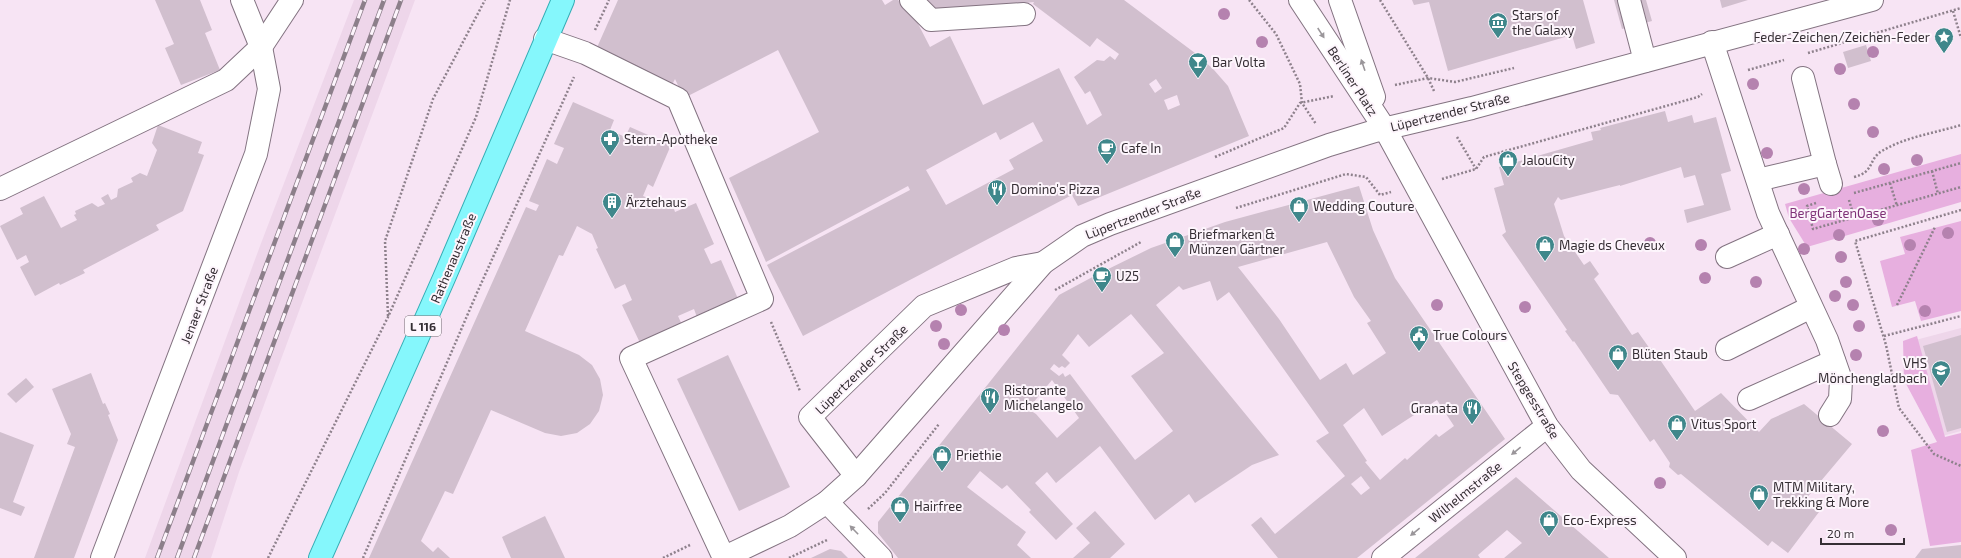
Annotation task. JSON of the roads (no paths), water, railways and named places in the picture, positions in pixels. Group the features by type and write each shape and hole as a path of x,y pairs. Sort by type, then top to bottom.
{"main road":[{"name":"Rathenaustraße","path":"320,558 444,278 562,0"}],"street":[{"name":"Jenaer Straße","path":"102,558 256,154 269,89 261,47 242,0"},
{"path":"0,189 226,80 261,47 292,0"},
{"path":"911,0 931,20 1024,14"},
{"name":"Berliner Platz","path":"1300,0 1385,129"},
{"name":"Berliner Platz","path":"1340,0 1385,129"},
{"path":"1629,0 1645,61"},
{"name":"Lüpertzender Straße","path":"724,558 790,526 827,502 856,476 1043,263 1082,236 1110,224 1329,145 1872,0"},
{"path":"545,39 585,53 678,99 700,138 762,299 631,358 724,558"},
{"path":"1712,42 1768,213 1827,340 1841,380 1840,399 1830,415"},
{"path":"1758,180 1828,174 1803,78"},
{"name":"Stepgesstraße","path":"1385,129 1547,426 1581,470 1675,558"},
{"path":"1727,257 1778,234"},
{"name":"Lüpertzender Straße","path":"856,476 810,418 924,306 1016,268 1043,263"},
{"path":"1727,349 1811,307"},
{"path":"1749,399 1834,361"},
{"name":"Wilhelmstraße","path":"1383,558 1547,426"},
{"path":"827,502 881,558"}],"railway":[{"path":"157,558 365,0"},
{"path":"177,558 384,0"},
{"path":"194,558 401,0"}],"place":[{"name":"Stars of the Galaxy","path":"1498,39"},
{"name":"Feder-Zeichen/Zeichen-Feder","path":"1944,54"},
{"name":"Bar Volta","path":"1198,79"},
{"name":"Stern-Apotheke","path":"610,156"},
{"name":"Cafe In","path":"1107,165"},
{"name":"JalouCity","path":"1508,177"},
{"name":"Domino's Pizza","path":"997,206"},
{"name":"Ärztehaus","path":"612,219"},
{"name":"Wedding Couture","path":"1299,223"},
{"name":"Briefmarken & Münzen Gärtner","path":"1175,258"},
{"name":"Magie ds Cheveux","path":"1545,262"},
{"name":"U25","path":"1102,293"},
{"name":"True Colours","path":"1419,352"},
{"name":"Blüten Staub","path":"1618,371"},
{"name":"VHS Mönchengladbach","path":"1941,387"},
{"name":"Ristorante Michelangelo","path":"990,414"},
{"name":"Granata","path":"1472,425"},
{"name":"Vitus Sport","path":"1677,441"},
{"name":"Priethie","path":"942,472"},
{"name":"MTM Military, Trekking & More","path":"1759,511"},
{"name":"Hairfree","path":"900,523"},
{"name":"Eco-Express","path":"1549,537"}],"park label":[{"name":"BergGartenOase","path":"1838,213"}]}
